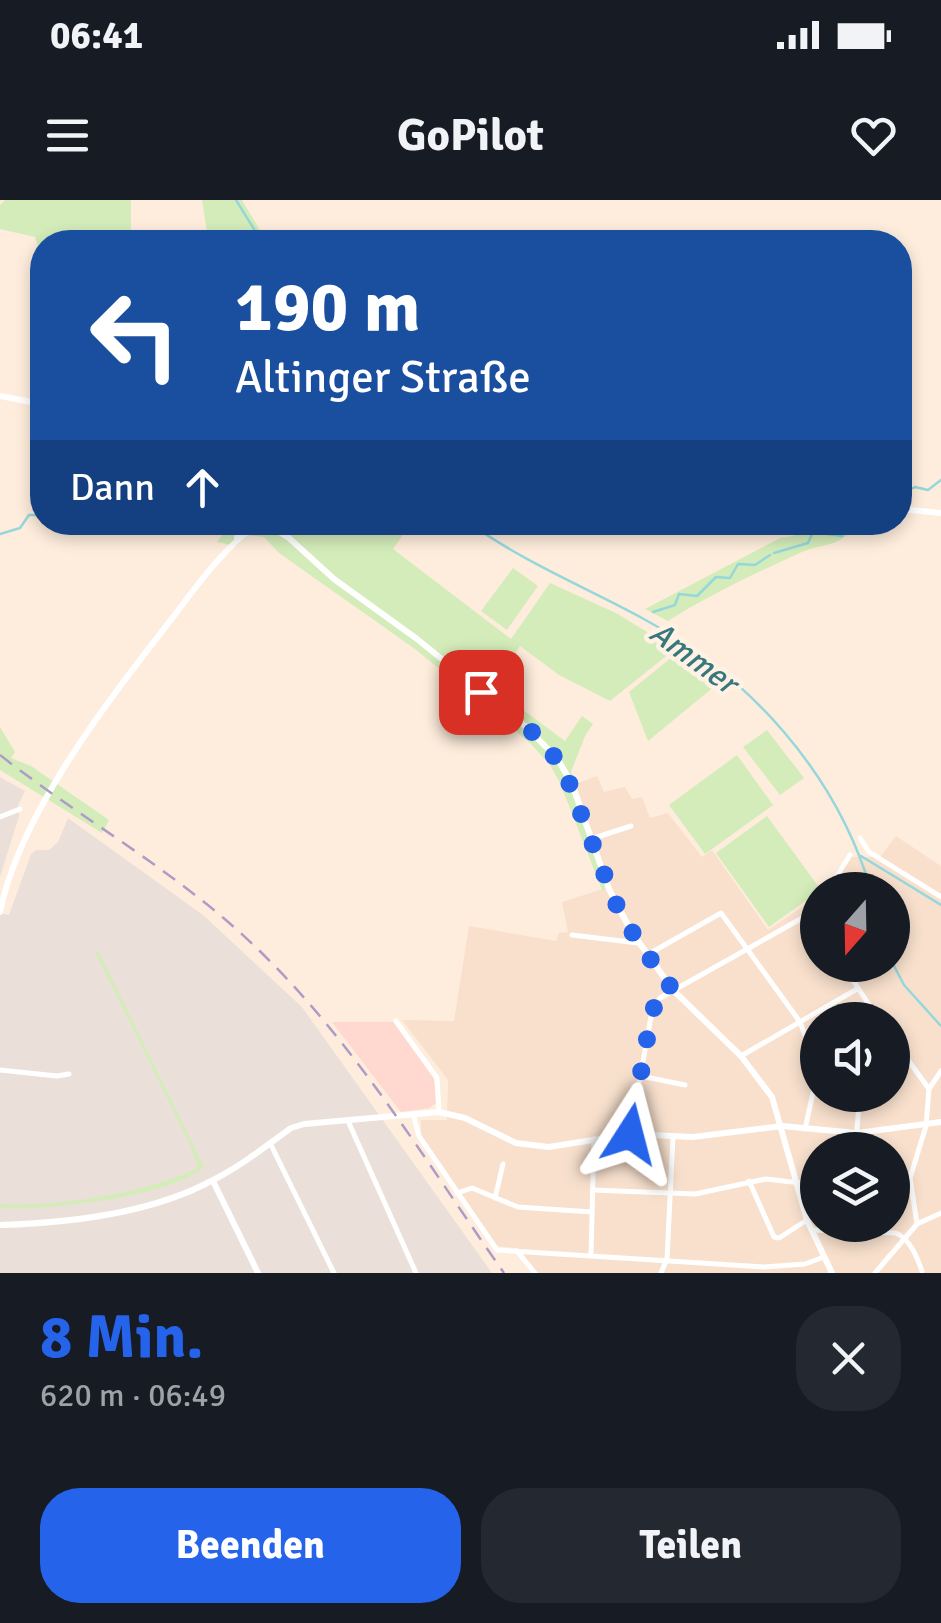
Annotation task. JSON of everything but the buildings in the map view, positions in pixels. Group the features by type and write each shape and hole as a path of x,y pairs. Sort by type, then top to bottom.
{"street":[{"path":"0,396 30,402"},
{"path":"912,510 941,513"},
{"path":"0,912 13,866 60,778 145,654 238,535"},
{"path":"234,542 244,535"},
{"path":"284,535 322,570 544,742 567,775 624,919 638,942 673,990 741,1056 772,1097 800,1194"},
{"path":"0,817 20,809"},
{"path":"590,839 631,826"},
{"path":"860,838 869,852 941,896"},
{"path":"839,872 850,855"},
{"path":"647,955 721,913 800,1022 741,1056"},
{"path":"630,1134 652,1011 660,998 800,918"},
{"path":"572,935 638,942"},
{"path":"852,982 866,1002"},
{"path":"834,1002 856,989"},
{"path":"396,1021 438,1078 440,1112"},
{"path":"910,1062 929,1088"},
{"path":"0,1070 69,1074"},
{"path":"910,1178 926,1126 929,1088 941,1071"},
{"path":"640,1076 686,1086"},
{"path":"0,1222 56,1222 177,1197 213,1181 304,1124 440,1112 464,1118 526,1146 549,1147 630,1134 720,1136 782,1126 836,1132"},
{"path":"805,1129 809,1112"},
{"path":"413,1114 418,1136 496,1250 667,1259 764,1270 824,1257"},
{"path":"348,1120 416,1273"},
{"path":"874,1132 941,1122"},
{"path":"661,1273 667,1259 673,1136"},
{"path":"590,1254 594,1139"},
{"path":"270,1142 334,1273"},
{"path":"494,1198 503,1164"},
{"path":"213,1181 258,1273"},
{"path":"593,1190 695,1194 749,1181 800,1183"},
{"path":"749,1181 774,1236 778,1238 800,1224"},
{"path":"457,1194 472,1188 518,1207 592,1212"},
{"path":"910,1191 917,1224"},
{"path":"910,1233 917,1224 941,1213"},
{"path":"817,1242 832,1273"},
{"path":"875,1273 903,1242"},
{"path":"907,1242 922,1272"},
{"path":"517,1251 535,1273"}],"shaded area":[{"path":"597,776 604,792 625,787 632,799 642,797 650,818 668,813 702,857 712,850 768,930 800,908 800,982 910,982 910,872 836,872 846,857 880,857 896,836 941,866 941,1273 538,1273 516,1248 496,1246 421,1138 421,1120 447,1120 448,1080 402,1020 454,1021 469,926 556,941 559,933 568,932 562,902 609,887 576,784"},
{"path":"0,777 25,791 0,877"},
{"path":"68,818 203,915 302,1007 492,1273 0,1273 0,913 9,915 31,854 49,850 58,842"},
{"path":"332,1022 393,1022 434,1079 436,1103 429,1108 401,1112"}],"green space":[{"path":"5,200 131,200 131,230 30,230 30,236 0,229 0,205"},
{"path":"202,200 242,200 260,230 207,230"},
{"path":"222,535 249,535 236,546 217,542"},
{"path":"249,535 403,535 393,549 511,639 550,583 616,613 670,646 670,653 610,701 559,675 520,646 492,687 565,741 582,716 593,724 571,772 610,887 602,890 560,783 531,744 415,649 279,553 264,537"},
{"path":"847,535 802,552 668,621 645,609 780,538"},
{"path":"513,568 538,586 507,630 481,611"},
{"path":"677,653 721,681 648,741 629,692"},
{"path":"0,727 15,752 11,758 31,766 109,820 102,833 0,770"},
{"path":"767,730 804,778 780,795 743,747"},
{"path":"737,755 773,805 705,854 669,805"},
{"path":"767,816 808,872 800,872 800,905 769,927 716,853"},
{"path":"95,952 99,952 204,1167 188,1177 137,1194 76,1204 0,1208 0,1204 101,1196 153,1185 198,1168"}],"waterway":[{"name":"Ammer","path":"236,200 255,230"},
{"path":"912,489 928,490 941,480"},
{"path":"0,534 20,528 30,515"},
{"name":"Ammer","path":"488,535 681,642 752,698 811,767 836,806 865,872"},
{"path":"774,553 808,543 812,535"},
{"path":"835,535 842,535"},
{"path":"653,612 675,605 679,594 697,596 716,577 730,578 738,564 755,565 770,555"},
{"name":"Ammer","path":"861,856 941,905"},
{"name":"Ammer","path":"902,982 941,1026"}],"railway":[{"path":"0,755 200,899 268,959 376,1088 504,1273"}],"route":[{"path":"481,692 536,735 563,767 615,902 673,990 660,998 652,1011 630,1134"}]}
